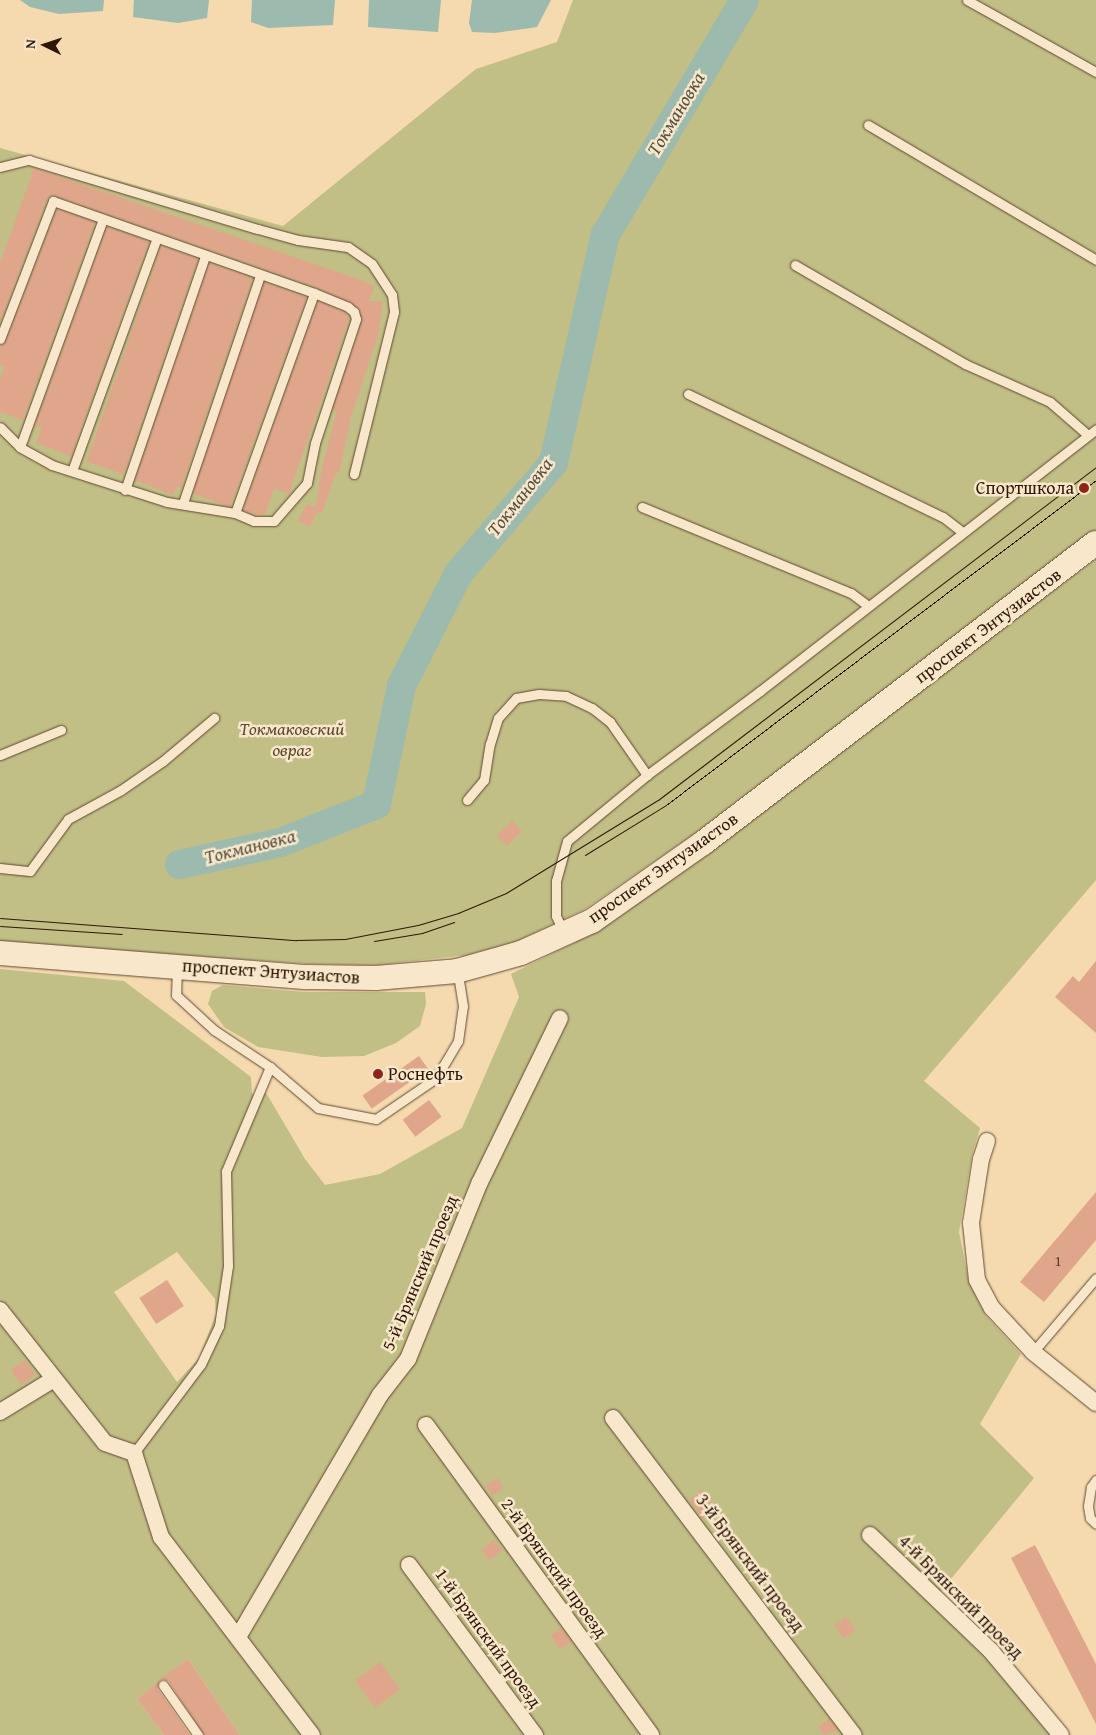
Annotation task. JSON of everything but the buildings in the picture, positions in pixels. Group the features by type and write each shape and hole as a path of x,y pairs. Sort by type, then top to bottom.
{"street":[{"name":"проспект Энтузиастов","path":"0,953 307,977 376,978 458,971 521,953 592,921 702,843 1096,543"},
{"name":"5-й Брянский проезд","path":"238,1637 380,1395 408,1359 480,1182 560,1018"},
{"path":"987,1141 981,1159 971,1223 977,1280 992,1308 1033,1352 1096,1404"},
{"path":"0,1310 105,1443 134,1453 161,1537 312,1735"},
{"path":"0,1412 54,1379"},
{"name":"3-й Брянский проезд","path":"613,1418 854,1735"},
{"name":"2-й Брянский проезд","path":"426,1425 650,1735"},
{"name":"4-й Брянский проезд","path":"870,1535 991,1651 1061,1735"},
{"name":"1-й Брянский проезд","path":"409,1565 534,1735"}],"lane":[{"path":"967,0 1096,72"},
{"path":"868,125 1096,260"},
{"path":"0,168 29,160 298,240 348,246 372,264 392,295 394,312 354,474"},
{"path":"0,339 53,201 260,276 314,293 348,308 354,312 356,319 315,443 307,483 274,521 254,521 235,513 222,513 183,503 167,502 52,465 20,447 0,427"},
{"path":"20,447 103,219"},
{"path":"72,471 157,238"},
{"path":"125,490 205,256"},
{"path":"795,266 965,364 1050,402 1088,435"},
{"path":"183,503 260,276"},
{"path":"235,513 314,293"},
{"path":"688,394 943,516 961,532"},
{"path":"564,934 556,916 556,881 567,841 647,775 760,691 961,532 1096,429"},
{"path":"642,507 851,593 868,606"},
{"path":"467,800 484,780 490,744 498,718 516,698 539,694 566,696 592,708 614,728 647,775"},
{"path":"0,868 30,871 68,818 121,790 163,761 214,718"},
{"path":"0,755 61,730"},
{"path":"177,966 176,995 214,1030 270,1067 318,1108 376,1119 436,1078 458,1041 462,1006 458,971"},
{"path":"134,1453 201,1364 219,1326 228,1266 226,1171 270,1067"},
{"path":"1033,1352 1096,1278"},
{"path":"1096,1480 1091,1487 1088,1506 1090,1518 1096,1524"},
{"path":"163,1685 198,1735"}],"green space":[{"name":"Токмаковский овраг","path":"573,0 1096,0 1096,530 695,833 585,909 517,941 467,955 378,965 309,964 0,942 0,148 283,226 476,69 557,42"},
{"path":"1096,559 1096,880 924,1081 980,1128 972,1155 959,1232 969,1282 986,1316 1021,1354 980,1424 1034,1478 932,1602 989,1659 1053,1735 240,1735 188,1659 137,1699 164,1735 0,1735 0,969 124,981 251,1077 252,1094 265,1091 305,1159 325,1185 380,1174 462,1128 519,997 511,974 600,930","holes":["177,1252 215,1299 216,1314 199,1358 177,1382 114,1292"]},
{"path":"223,985 304,992 425,992 426,1004 420,1026 396,1043 364,1056 322,1057 258,1047 224,1027 208,1004 212,991"}],"shaded area":[{"path":"20,0 104,0 103,11 59,14 30,7"},
{"path":"134,0 209,0 207,18 178,23 133,17"},
{"path":"252,0 335,0 333,25 268,28 251,22"},
{"path":"369,0 441,0 438,32 368,27"},
{"path":"472,0 551,0 537,27 495,33 472,32 469,23"}],"waterway":[{"name":"Токмановка","path":"179,864 280,842 376,804 401,685 458,573 553,462 605,234 744,0"}],"tram line":[{"path":"0,918 296,940 345,939 418,925 458,913 506,893 658,800 1096,467"},
{"path":"585,855 666,805 1096,480"},
{"path":"374,941 422,933 454,922"},
{"path":"0,926 122,934"}],"place":[{"name":"Спортшкола","path":"1084,488"},
{"name":"Роснефть","path":"378,1074"}]}
